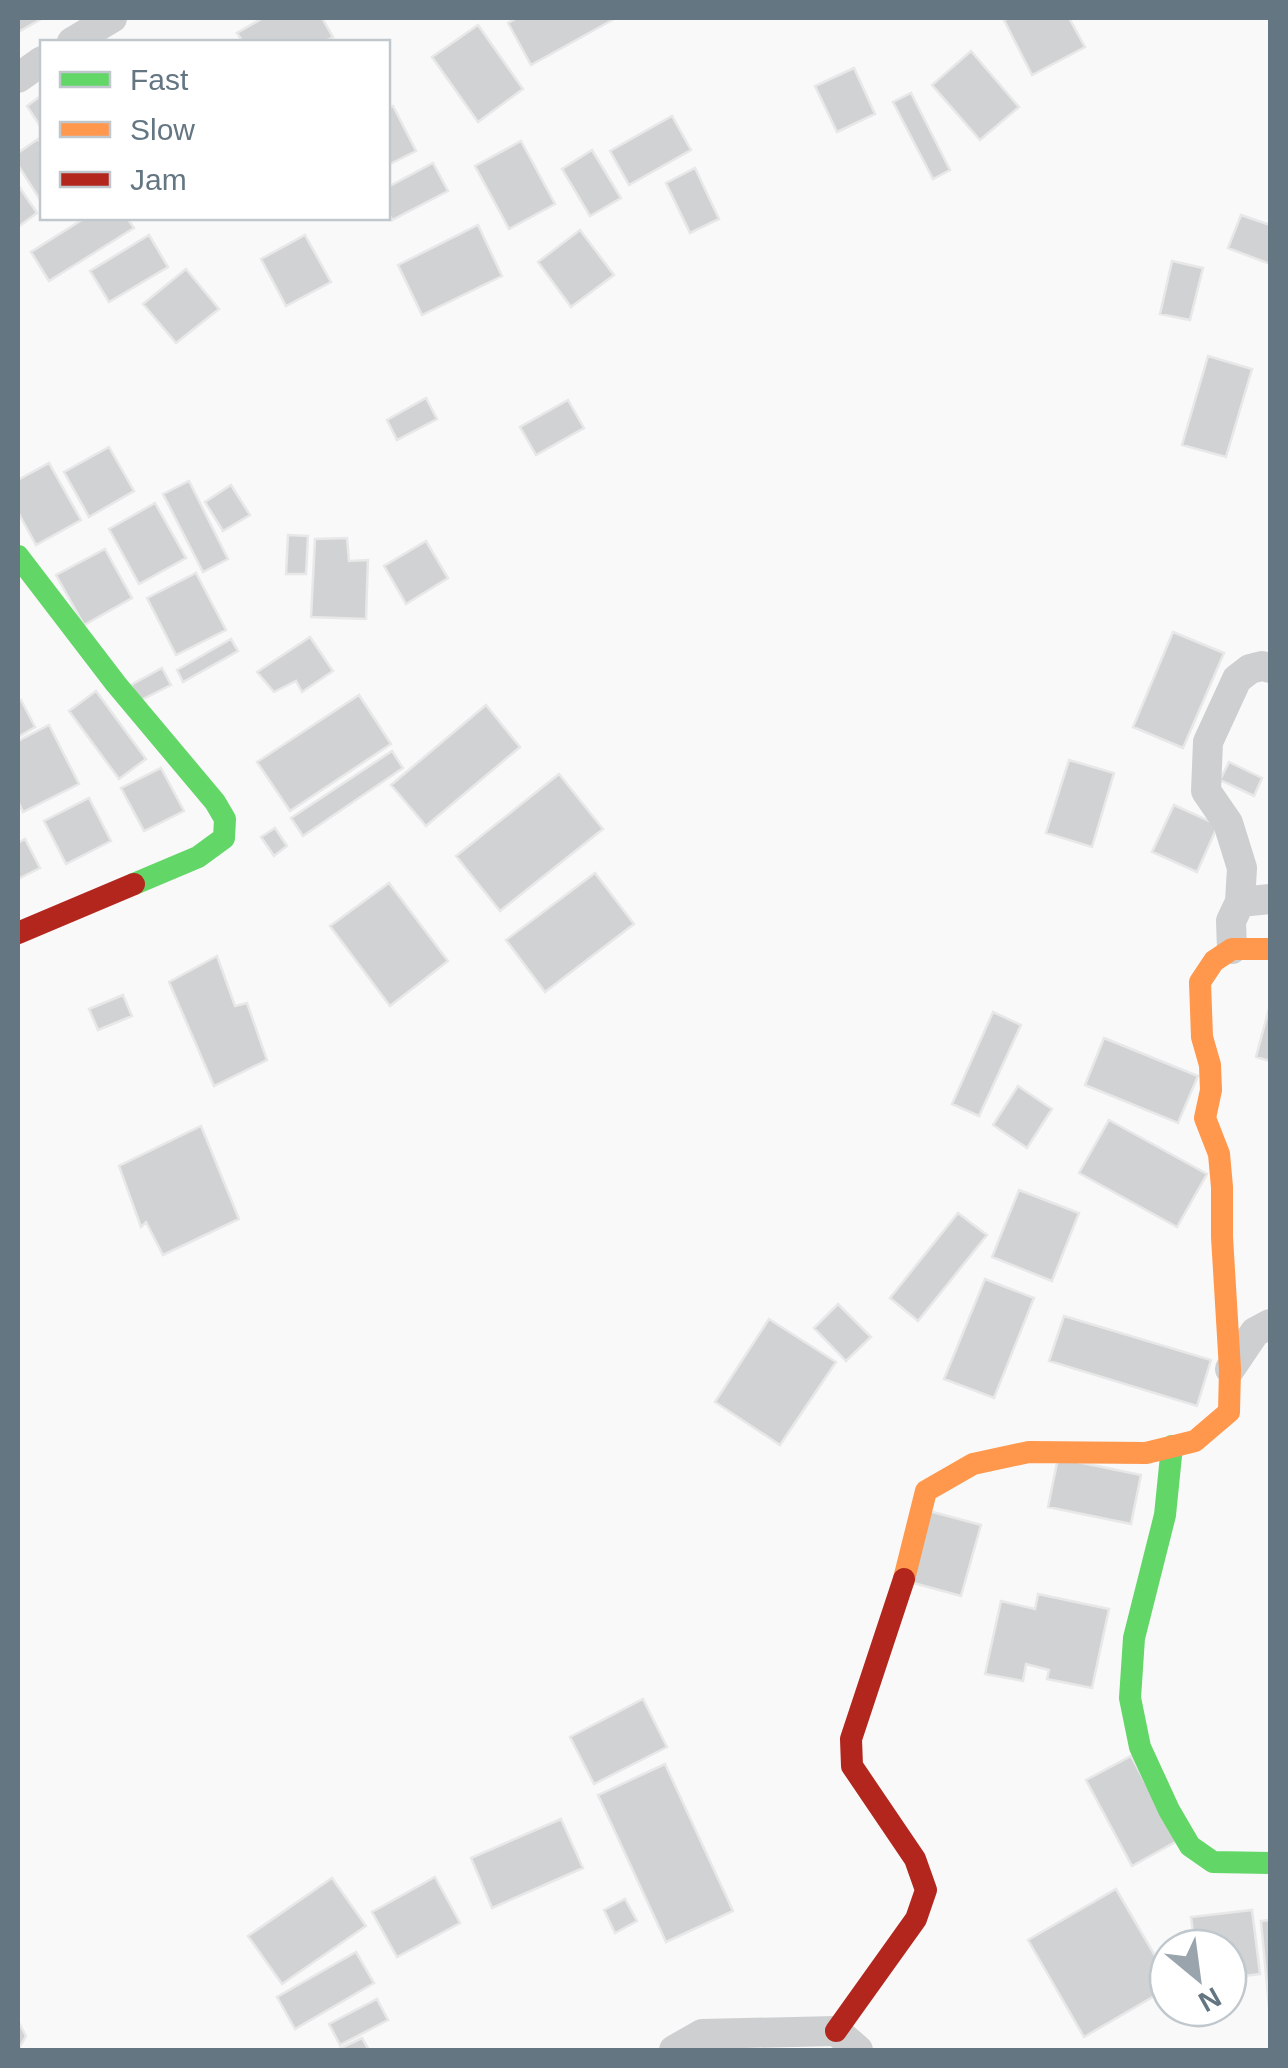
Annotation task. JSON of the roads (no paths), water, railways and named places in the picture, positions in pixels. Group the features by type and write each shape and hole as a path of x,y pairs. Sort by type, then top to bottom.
{"street":[{"path":"75,40 112,18"},
{"path":"18,78 40,62"},
{"path":"18,556 116,684 216,802 225,819 224,838 198,857 18,933"},
{"path":"1232,948 1231,922 1240,902 1242,868 1228,823 1206,791 1208,742 1237,680 1250,670 1270,668"},
{"path":"1240,902 1270,899"},
{"path":"674,2050 702,2034 847,2041 916,1918 926,1890 916,1859 852,1766 851,1739 903,1582 926,1491 973,1464 1029,1452 1146,1452 1172,1446 1195,1440 1229,1412 1222,1187 1218,1154 1205,1118 1211,1090 1210,1065 1202,1037 1200,982 1214,961 1232,948 1270,948"},
{"path":"1230,1369 1254,1332 1270,1324"},
{"path":"1172,1446 1165,1516 1134,1638 1130,1698 1140,1748 1190,1846 1213,1862 1270,1864"}]}
